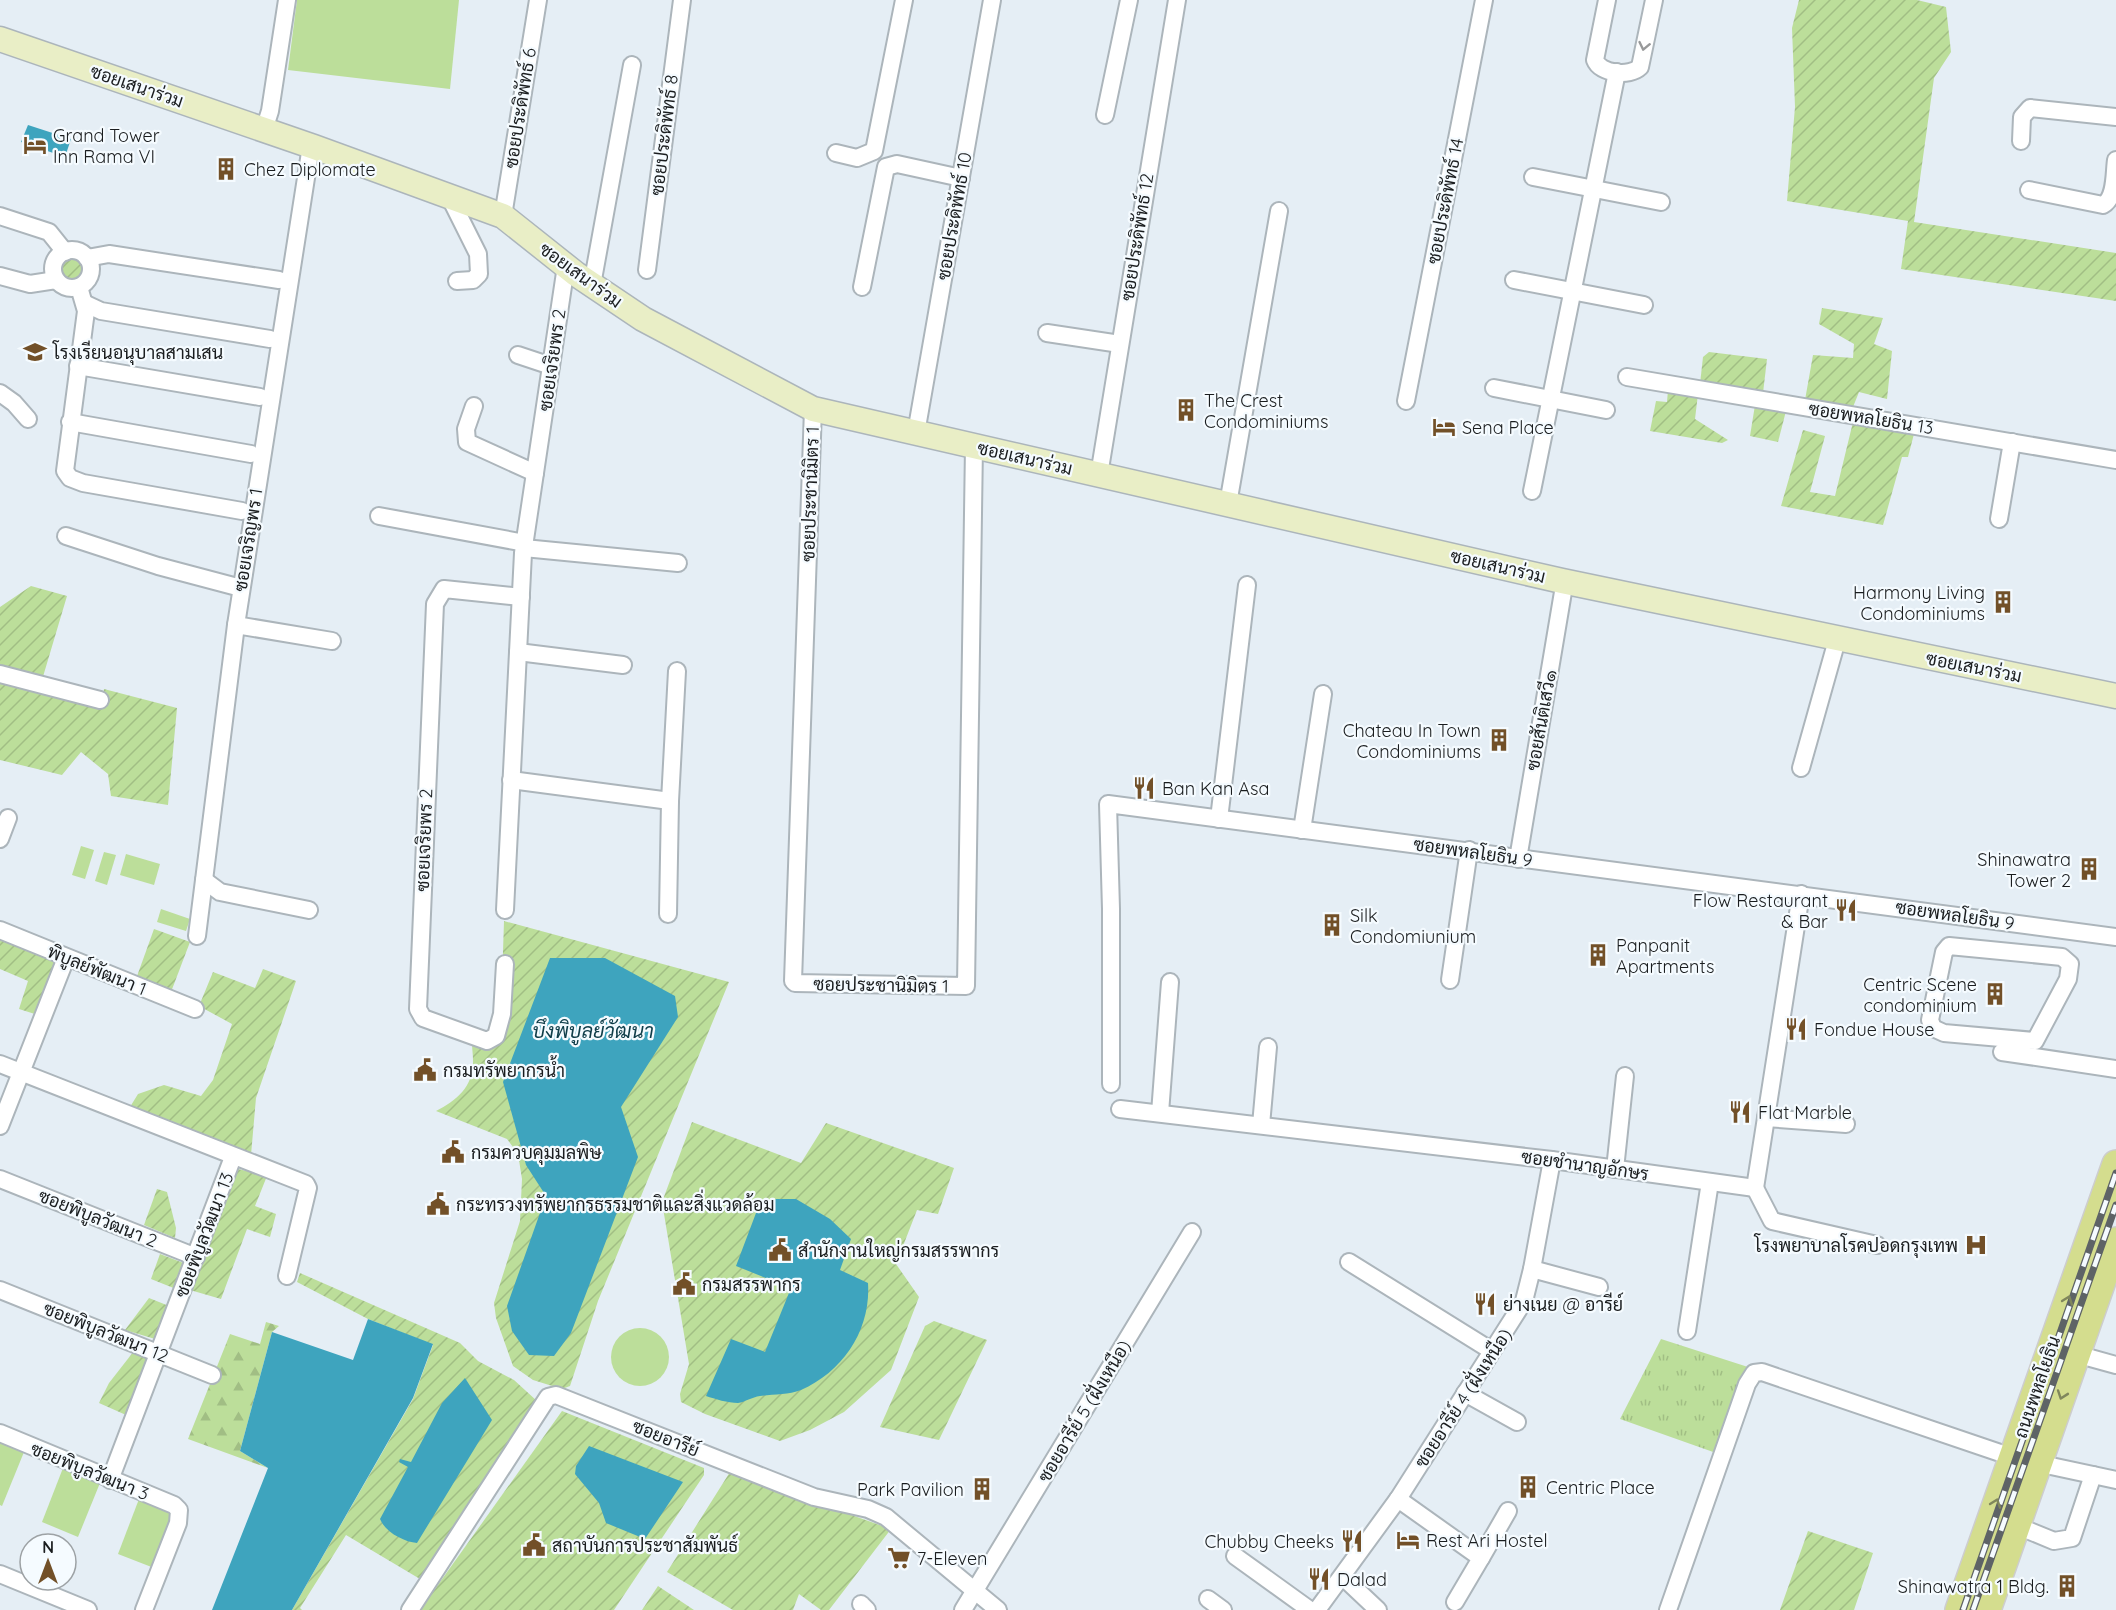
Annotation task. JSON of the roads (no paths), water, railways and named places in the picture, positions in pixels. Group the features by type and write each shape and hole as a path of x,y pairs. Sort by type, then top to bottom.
{"main road":[{"name":"ถนนพหลโยธิน","path":"1972,1608 2064,1350 2116,1164"},
{"name":"ถนนพหลโยธิน","path":"2064,1350 2116,1241"},
{"name":"ถนนพหลโยธิน","path":"1991,1555 2015,1525 2025,1460"}],"street":[{"path":"264,130 270,111 287,0"},
{"name":"ซอยประดิพัทธ์ 6","path":"503,216 538,0"},
{"name":"ซอยประดิพัทธ์ 8","path":"647,270 681,0"},
{"path":"836,153 857,158 874,151 904,0"},
{"name":"ซอยประดิพัทธ์ 10","path":"916,433 992,0"},
{"path":"1105,115 1129,0"},
{"name":"ซอยประดิพัทธ์ 12","path":"1099,475 1177,0"},
{"name":"ซอยประดิพัทธ์ 14","path":"1406,401 1484,0"},
{"path":"1607,0 1595,60 1597,65 1604,69 1628,73 1640,67 1654,0"},
{"name":"ซอยเสนาร่วม","path":"0,39 311,146 503,216 566,266 643,319 813,409 1562,581 1837,640 2116,696"},
{"path":"592,285 632,65"},
{"path":"1532,491 1617,72"},
{"path":"2020,141 2022,117 2030,108 2116,117"},
{"name":"ซอยเจริญพร 1","path":"196,936 241,588 311,146"},
{"path":"2029,190 2103,205 2112,195 2116,160"},
{"path":"862,287 886,167 897,164 961,178"},
{"path":"1533,177 1662,202"},
{"path":"449,196 480,261 479,274 473,280 457,281"},
{"path":"1228,504 1280,211"},
{"path":"0,216 49,232 65,252"},
{"path":"0,276 30,284 56,280 69,288 79,286 90,275 91,269 87,258 76,251 65,252 53,265 56,280"},
{"path":"87,258 109,254 279,280"},
{"name":"ซอยเจริยพร 2","path":"505,910 525,546 566,266"},
{"path":"1514,280 1644,305"},
{"path":"79,286 86,304 65,463 65,471 70,478 83,483 242,511"},
{"path":"86,304 101,311 270,339"},
{"path":"1047,333 1120,344"},
{"path":"518,354 551,366"},
{"path":"78,366 260,398"},
{"name":"ซอยพหลโยธิน 13","path":"1627,377 2116,460"},
{"path":"1494,387 1606,410"},
{"path":"0,393 14,403 28,419"},
{"path":"474,406 466,429 467,442 536,473"},
{"name":"ซอยประชานิมิตร 1","path":"813,409 795,983 966,986 974,446"},
{"path":"70,422 251,454"},
{"path":"1999,519 2012,442"},
{"path":"379,516 525,546 678,563"},
{"path":"66,536 158,566 241,588"},
{"name":"ซอยสันติเสวี๑","path":"1518,859 1563,592 1562,581"},
{"path":"1219,819 1247,585"},
{"name":"ซอยเจริยพร 2","path":"505,964 502,1014 496,1036 488,1041 423,1018 418,1009 435,604 444,589 521,597"},
{"path":"236,625 332,641"},
{"path":"1801,768 1837,640"},
{"path":"518,652 623,665"},
{"path":"668,914 670,801 677,671"},
{"path":"0,674 100,700"},
{"path":"1302,830 1323,694"},
{"path":"512,780 670,801"},
{"name":"ซอยพหลโยธิน 9","path":"1111,1084 1108,804 2116,937"},
{"path":"0,839 8,818"},
{"path":"1450,980 1468,850"},
{"path":"204,880 220,891 309,910"},
{"path":"1801,894 1755,1188 1772,1221 1876,1245"},
{"path":"2038,954 2047,927"},
{"name":"พิบูลย์พัฒนา 1","path":"0,930 195,1009"},
{"path":"1950,946 2038,954 2062,957 2070,964 2068,979 2035,1041 1944,1033 1934,1028 1930,1020 1944,952 1950,946"},
{"path":"0,1126 66,958"},
{"path":"1160,1113 1170,982"},
{"path":"1261,1125 1268,1047"},
{"path":"2002,1052 2116,1069"},
{"name":"ซอยพิบูลวัฒนา 13","path":"0,1064 233,1157 111,1480"},
{"path":"1615,1169 1625,1076"},
{"name":"ซอยชำนาญอักษร","path":"1120,1109 1552,1160 1755,1188"},
{"path":"1766,1118 1846,1124"},
{"path":"233,1157 306,1184 308,1188 287,1276"},
{"name":"ซอยอารีย์ 4 (ฝั่งเหนือ)","path":"1317,1610 1398,1499 1524,1300 1552,1160"},
{"name":"ซอยพิบูลวัฒนา 2","path":"0,1179 196,1257"},
{"path":"1687,1331 1710,1182"},
{"name":"ซอยอารีย์ 5 (ฝั่งเหนือ)","path":"963,1610 1192,1232"},
{"path":"1348,1262 1492,1351"},
{"path":"1532,1269 1599,1287"},
{"name":"ซอยพิบูลวัฒนา 12","path":"0,1290 212,1375"},
{"path":"2064,1350 2116,1365"},
{"path":"1668,1610 1747,1384 1754,1373 1762,1372 2025,1460 2116,1480"},
{"path":"1465,1393 1518,1422"},
{"name":"ซอยอารีย์","path":"410,1610 548,1398 556,1395 813,1497 868,1509 886,1516 998,1610"},
{"name":"ซอยพิบูลวัฒนา 3","path":"0,1433 174,1505 179,1510 178,1523 144,1610"},
{"path":"2015,1525 2054,1541 2072,1538 2093,1475"},
{"path":"1398,1499 1481,1558"},
{"path":"1455,1602 1508,1511"},
{"path":"1235,1556 1311,1610"},
{"path":"0,1574 88,1610"},
{"path":"1343,1577 1378,1610"},
{"path":"1208,1599 1223,1610"}],"water":[{"path":"28,125 71,139 65,157 21,142"},
{"name":"บึงพิบูลย์วัฒนา","path":"550,958 605,958 675,996 678,1017 621,1107 638,1157 571,1333 554,1356 529,1355 512,1331 507,1306 546,1196 526,1165 503,1082"},
{"path":"776,1199 796,1199 830,1219 851,1239 840,1270 868,1283 865,1316 852,1347 842,1360 830,1372 801,1390 757,1397 738,1403 706,1396 731,1339 765,1352 791,1288 736,1266 756,1213"},
{"path":"368,1319 433,1344 413,1398 292,1610 212,1610 268,1468 240,1451 272,1332 353,1360"},
{"path":"465,1378 492,1420 417,1543 406,1541 390,1532 380,1519 408,1467 399,1462 400,1459 411,1462 442,1403"},
{"path":"589,1446 683,1482 645,1539 606,1523 599,1503 575,1474 576,1466"}],"railway":[{"path":"1963,1610 2116,1173"},
{"path":"1973,1610 2116,1205"}],"place":[{"name":"Grand Tower Inn Rama VI","path":"35,145"},
{"name":"Chez Diplomate","path":"226,169"},
{"name":"โรงเรียนอนุบาลสามเสน","path":"35,352"},
{"name":"The Crest Condominiums","path":"1186,410"},
{"name":"Sena Place","path":"1444,427"},
{"name":"Harmony Living Condominiums","path":"2003,602"},
{"name":"Chateau In Town Condominiums","path":"1499,740"},
{"name":"Ban Kan Asa","path":"1144,788"},
{"name":"Shinawatra Tower 2","path":"2089,869"},
{"name":"Flow Restaurant & Bar","path":"1846,910"},
{"name":"Silk Condomiunium","path":"1332,925"},
{"name":"Panpanit Apartments","path":"1598,955"},
{"name":"Centric Scene condominium","path":"1995,994"},
{"name":"Fondue House","path":"1796,1029"},
{"name":"กรมทรัพยากรน้ำ","path":"425,1070"},
{"name":"Flat Marble","path":"1740,1112"},
{"name":"กรมควบคุมมลพิษ","path":"453,1152"},
{"name":"กระทรวงทรัพยากรธรรมชาติและสิ่งแวดล้อม","path":"438,1204"},
{"name":"โรงพยาบาลโรคปอดกรุงเทพ","path":"1976,1245"},
{"name":"สำนักงานใหญ่กรมสรรพากร","path":"780,1250"},
{"name":"กรมสรรพากร","path":"684,1284"},
{"name":"ย่างเนย @ อารีย์","path":"1485,1304"},
{"name":"Centric Place","path":"1528,1487"},
{"name":"Park Pavilion","path":"982,1489"},
{"name":"Rest Ari Hostel","path":"1408,1540"},
{"name":"Chubby Cheeks","path":"1352,1541"},
{"name":"สถาบันการประชาสัมพันธ์","path":"534,1545"},
{"name":"7-Eleven","path":"899,1558"},
{"name":"Dalad","path":"1319,1579"},
{"name":"Shinawatra 1 Bldg.","path":"2067,1586"}]}
